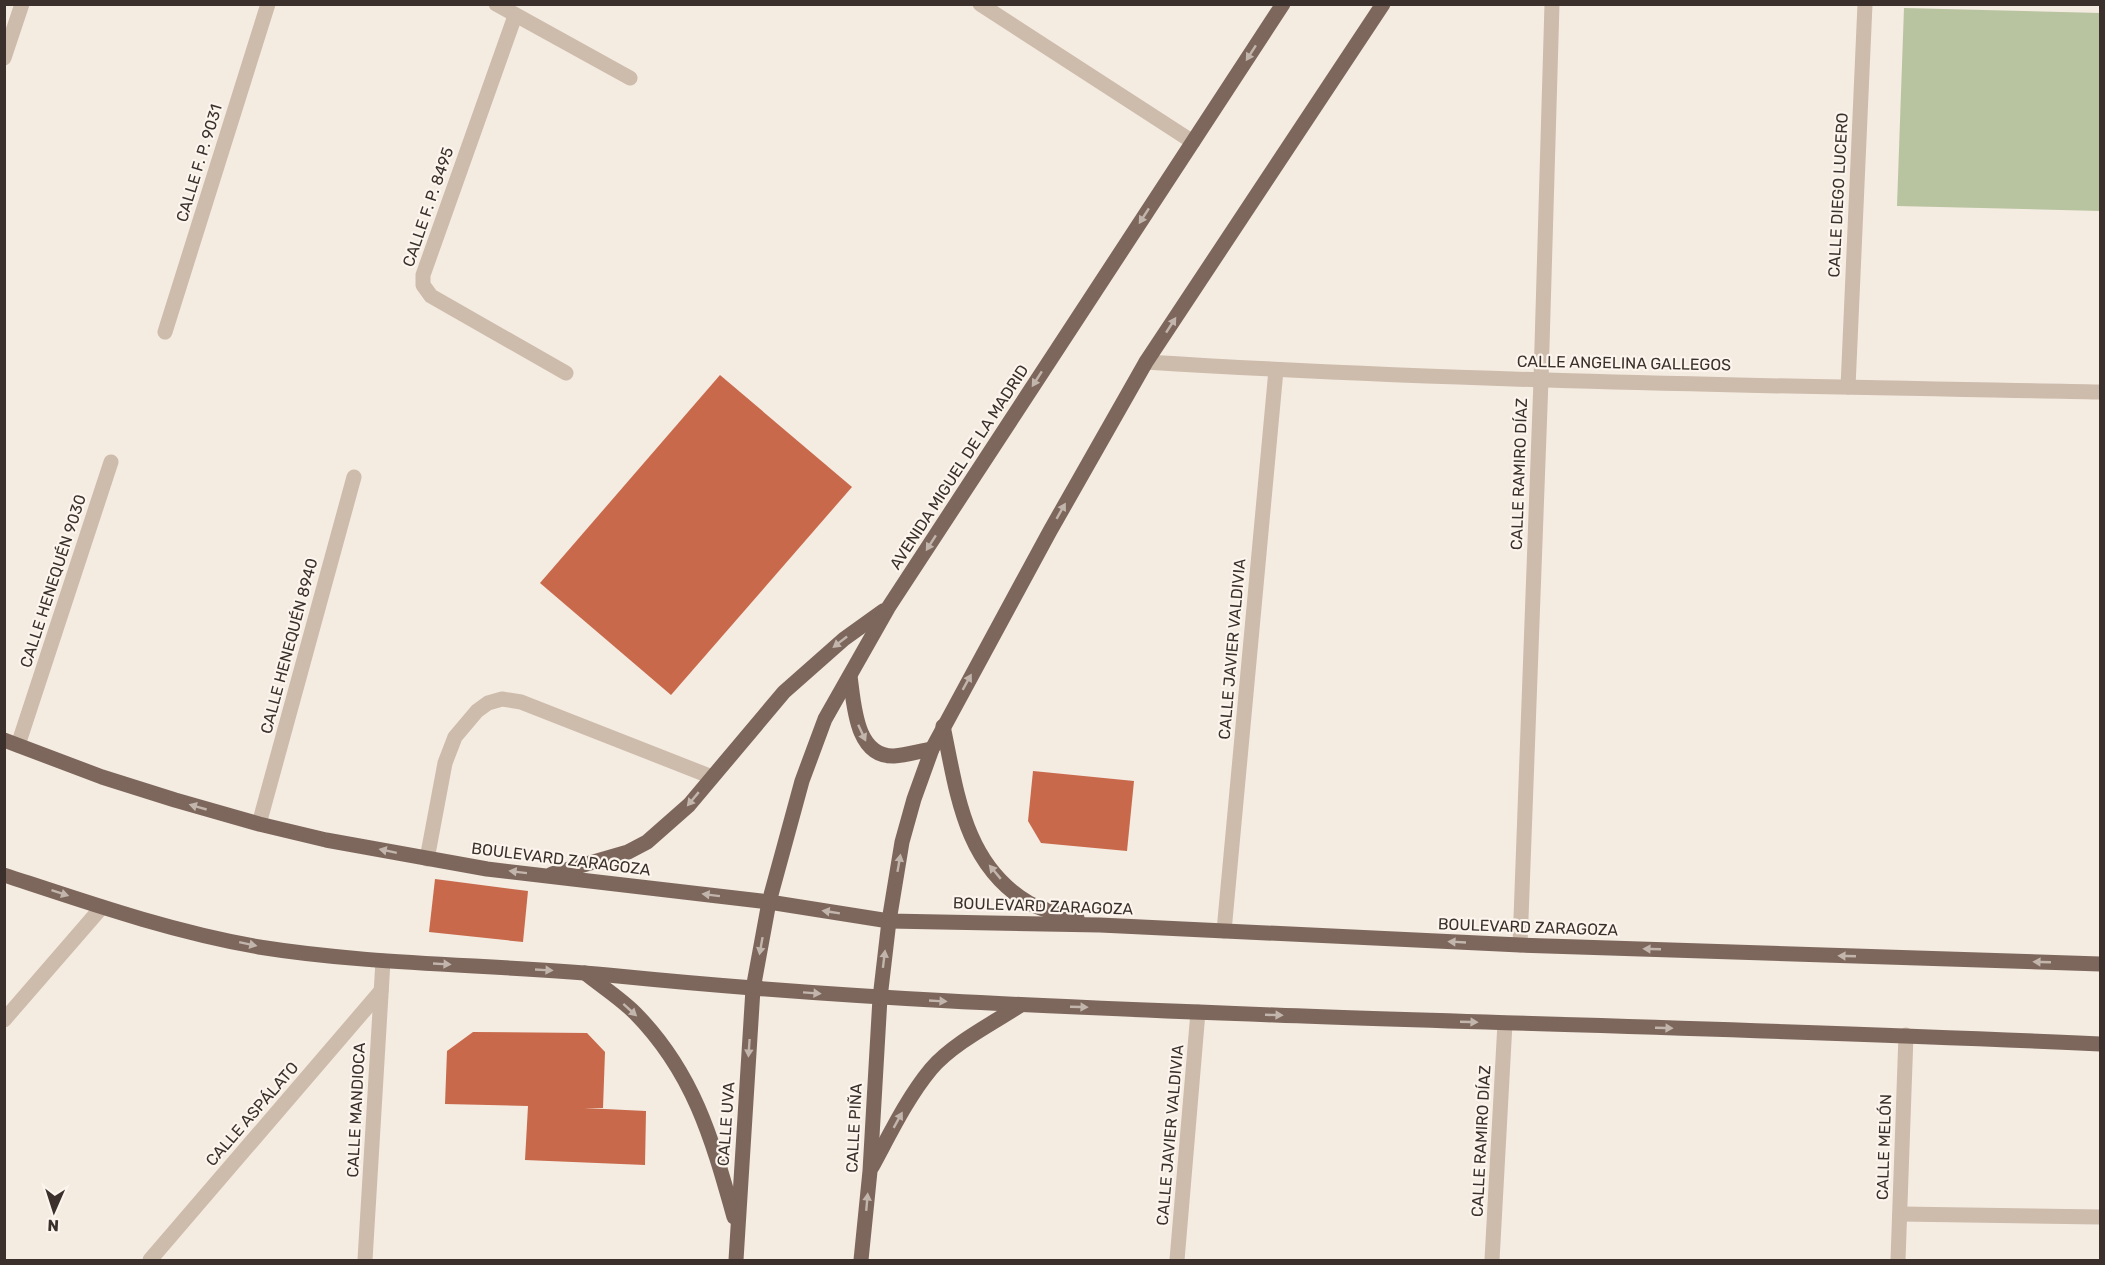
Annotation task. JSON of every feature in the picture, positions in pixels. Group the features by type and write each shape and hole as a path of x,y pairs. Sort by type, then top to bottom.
{"main road":[{"name":"AVENIDA MIGUEL DE LA MADRID","path":"753,989 769,902 802,781 825,719 888,608 1283,4"},
{"path":"879,998 902,842 914,799 943,726 1146,362 1383,4"},
{"path":"546,876 628,852 647,842 689,805 784,692 837,645 888,608"},
{"path":"850,676 858,722 868,745 884,755 894,756 932,749"},
{"path":"943,726 962,815 975,847 993,870 1008,888 1029,903 1101,925"},
{"name":"BOULEVARD ZARAGOZA","path":"11,743 102,777 259,825 427,859 546,876 769,902 889,921 1101,925 1520,945 2100,964"},
{"path":"4,875 162,926 259,947 383,961 585,973 879,998 1021,1005 1906,1035 2100,1044"},
{"path":"585,973 634,1013 663,1045 691,1089 711,1137 736,1227"},
{"name":"CALLE UVA","path":"736,1260 736,1227 753,989"},
{"name":"CALLE PIÑA","path":"861,1260 870,1171 879,998"},
{"path":"870,1171 906,1105 932,1068 966,1040 1021,1005"}],"street":[{"path":"4,58 22,4"},
{"name":"CALLE F. P. 9031","path":"165,332 268,4"},
{"path":"496,4 630,78"},
{"path":"980,4 1193,141"},
{"name":"CALLE RAMIRO DÍAZ","path":"1520,945 1552,4"},
{"name":"CALLE DIEGO LUCERO","path":"1848,387 1865,4"},
{"name":"CALLE F. P. 8495","path":"515,16 423,275 423,285 431,296 566,373"},
{"name":"CALLE ANGELINA GALLEGOS","path":"1146,362 1276,370 1541,380 2100,392"},
{"name":"CALLE JAVIER VALDIVIA","path":"1224,931 1276,370"},
{"name":"CALLE HENEQUÉN 9030","path":"11,743 111,462"},
{"name":"CALLE HENEQUÉN 8940","path":"259,825 354,477"},
{"path":"427,859 445,763 455,737 477,711 488,703 502,699 521,702 712,777"},
{"path":"4,1020 102,907"},
{"name":"CALLE MANDIOCA","path":"365,1260 383,961"},
{"name":"CALLE ASPÁLATO","path":"150,1260 381,992"},
{"name":"CALLE JAVIER VALDIVIA","path":"1178,1260 1198,1012"},
{"name":"CALLE RAMIRO DÍAZ","path":"1492,1260 1505,1023"},
{"name":"CALLE MELÓN","path":"1898,1260 1906,1035"},
{"path":"1900,1214 2100,1217"}],"green space":[{"path":"1904,8 2100,13 2100,211 1897,206"}],"building":[{"path":"720,375 852,487 671,695 540,583"},
{"path":"1033,771 1134,781 1127,851 1041,843 1028,821"},
{"path":"435,879 528,891 523,942 429,932"},
{"path":"473,1032 587,1033 605,1052 603,1108 584,1108 646,1111 645,1165 525,1160 528,1106 445,1104 447,1051"}]}
